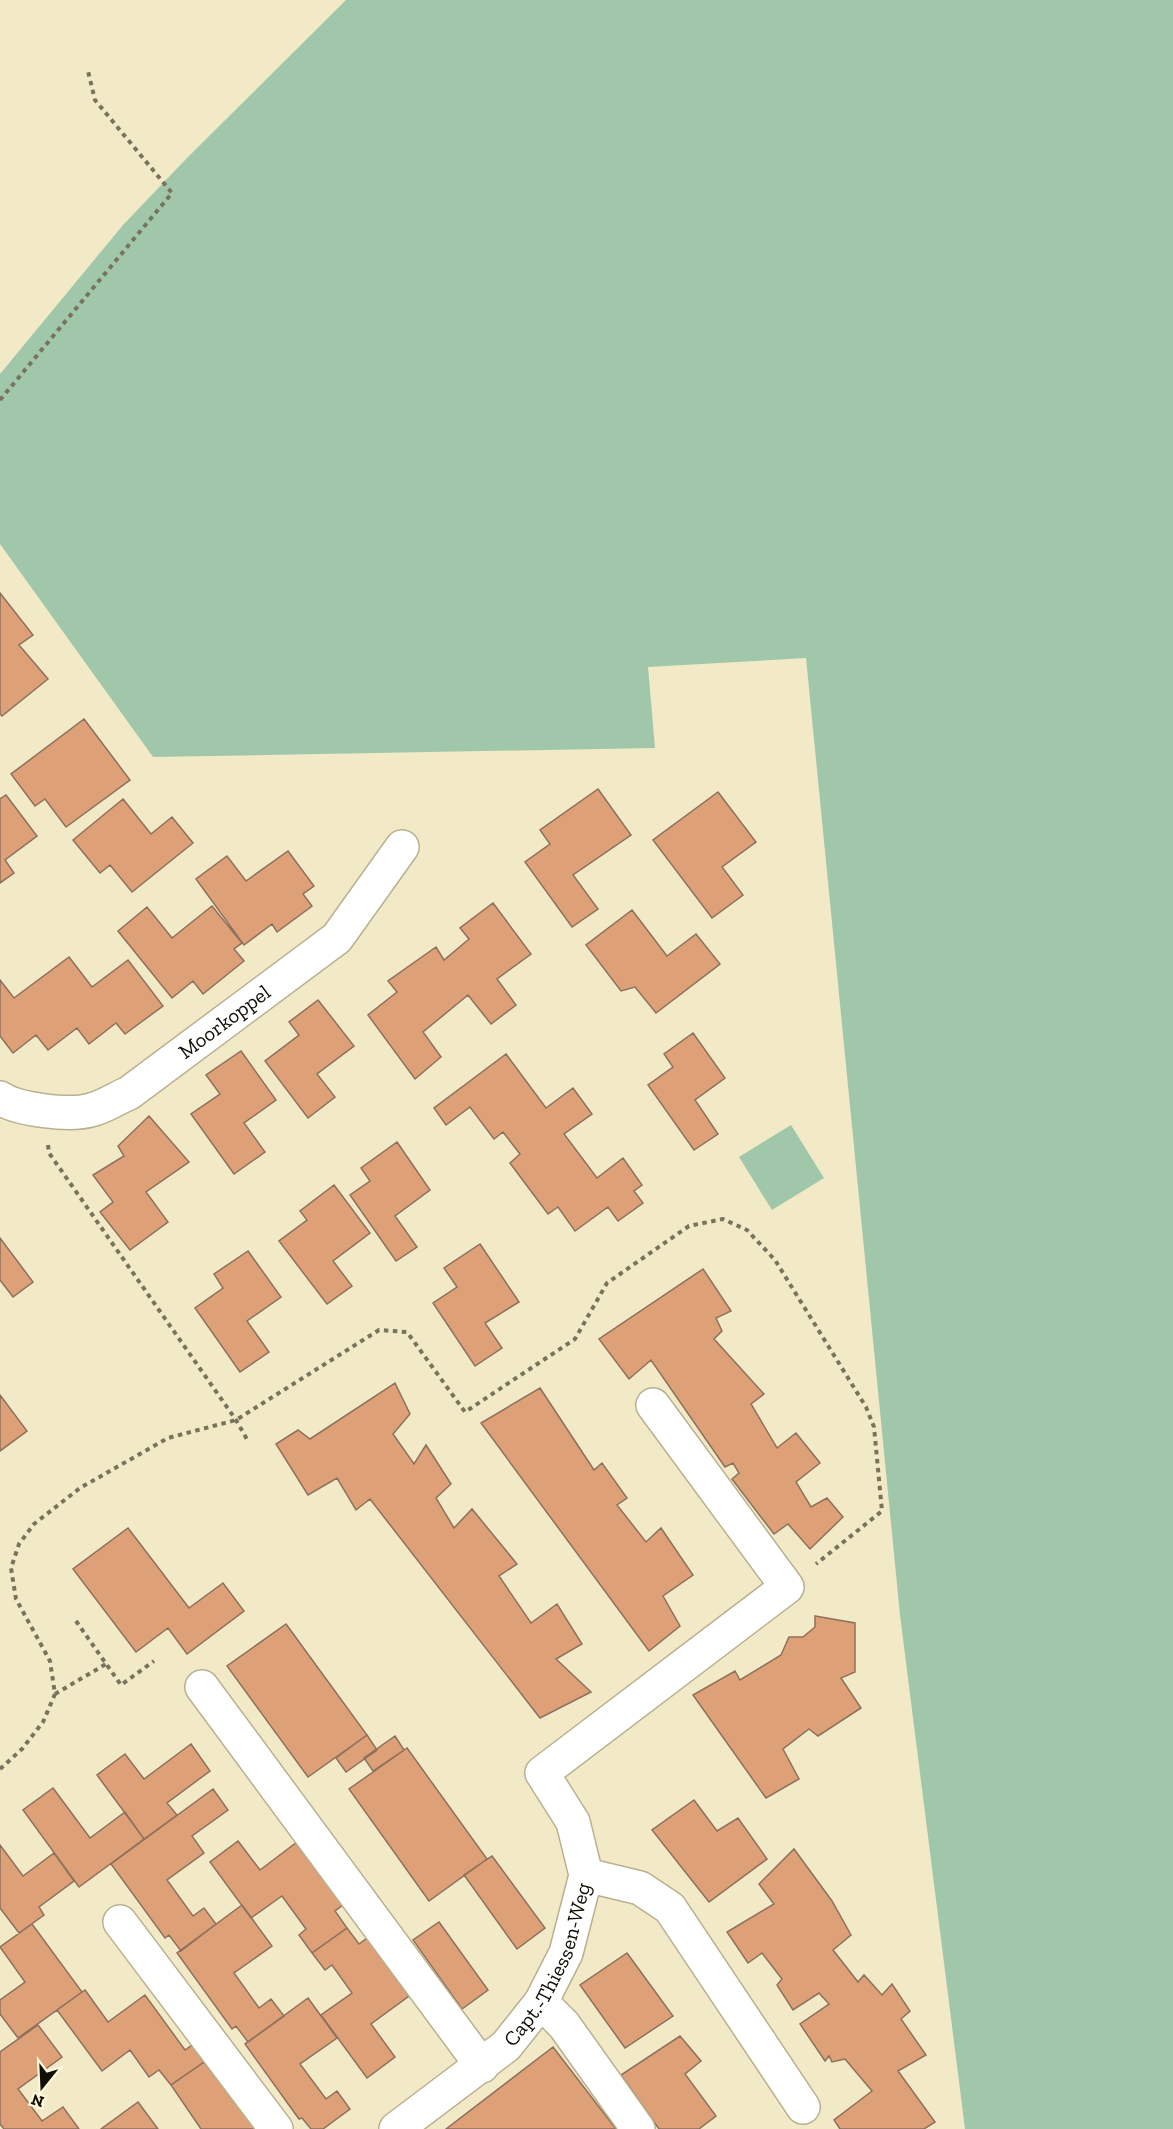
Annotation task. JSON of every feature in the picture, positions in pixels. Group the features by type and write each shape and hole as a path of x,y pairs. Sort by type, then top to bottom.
{"street":[{"name":"Moorkoppel","path":"0,1098 8,1104 44,1112 90,1111 129,1093 337,938 402,847"},
{"path":"653,1405 787,1587"},
{"name":"Capt.-Thiessen-Weg","path":"396,2129 506,2046 541,2002 566,1953 586,1875 573,1822 542,1773 787,1587"},
{"path":"202,1687 482,2066"},
{"path":"586,1875 640,1888 670,1908 803,2106"},
{"path":"120,1922 276,2129"},
{"path":"541,2002 564,2025 638,2129"}],"path":[{"path":"0,400 172,193 95,100 88,70"},
{"path":"44,1112 49,1153 236,1420 248,1441"},
{"path":"0,1769 22,1749 43,1722 55,1694 50,1661 16,1599 11,1568 19,1544 34,1524 80,1488 168,1438 236,1420 379,1330 407,1332 465,1412 575,1339 607,1282 689,1226 723,1220 747,1230 775,1260 866,1407 874,1428 882,1511 787,1587"},
{"path":"76,1621 121,1685 154,1661"},
{"path":"55,1694 106,1664"}],"green space":[{"path":"346,0 1173,0 1173,2129 965,2129 900,1615 806,658 648,667 655,748 153,757 0,544 0,374 123,225"},
{"path":"791,1125 824,1178 772,1210 739,1157"}],"building":[{"path":"0,593 33,635 19,645 48,679 2,716 0,714"},
{"path":"84,719 130,780 66,827 45,799 35,806 11,774"},
{"path":"598,789 631,835 573,875 598,909 572,927 525,862 550,844 540,830"},
{"path":"718,792 756,842 722,867 743,895 712,918 653,840"},
{"path":"6,795 37,836 5,860 14,873 0,883 0,799"},
{"path":"123,799 151,834 172,817 193,843 132,892 110,865 100,873 73,840"},
{"path":"288,851 314,886 303,894 312,906 277,932 272,924 244,945 196,879 227,856 246,881"},
{"path":"493,903 531,954 497,979 516,1005 491,1024 468,995 423,1032 441,1057 415,1079 368,1015 397,992 388,981 436,947 444,960 469,939 460,928"},
{"path":"212,906 242,943 234,949 244,961 203,994 193,981 172,998 118,931 147,907 172,938"},
{"path":"632,910 667,956 696,934 720,964 656,1013 635,987 621,991 586,945"},
{"path":"69,957 92,987 128,960 163,1006 125,1034 116,1023 89,1044 77,1028 48,1050 36,1035 13,1053 0,1036 0,980 14,998"},
{"path":"318,1000 354,1046 317,1074 335,1097 308,1118 265,1061 299,1035 289,1022"},
{"path":"693,1033 725,1078 695,1100 718,1134 694,1150 648,1085 673,1067 664,1054"},
{"path":"241,1051 276,1100 244,1123 265,1152 234,1174 191,1114 220,1094 206,1075"},
{"path":"506,1054 546,1108 573,1088 592,1114 564,1134 597,1178 623,1158 642,1185 634,1191 643,1203 618,1221 608,1207 575,1231 558,1207 548,1214 510,1163 520,1154 503,1132 494,1139 470,1107 446,1125 434,1108"},
{"path":"149,1116 189,1162 146,1192 168,1222 130,1250 100,1212 113,1202 93,1175 124,1156 118,1146"},
{"path":"397,1142 430,1190 395,1216 417,1247 396,1261 350,1195 370,1181 361,1168"},
{"path":"334,1185 370,1233 333,1261 352,1286 327,1304 279,1241 307,1220 300,1211"},
{"path":"0,1238 33,1282 13,1297 0,1280"},
{"path":"480,1244 519,1302 485,1323 502,1348 475,1366 433,1303 457,1287 444,1268"},
{"path":"248,1251 281,1297 247,1321 269,1352 240,1372 195,1308 223,1288 214,1274"},
{"path":"703,1269 731,1311 716,1318 722,1331 714,1339 764,1394 751,1404 777,1448 796,1433 820,1463 796,1482 811,1507 827,1498 843,1517 810,1549 788,1524 774,1534 732,1479 739,1473 733,1463 725,1467 651,1360 629,1379 599,1339"},
{"path":"395,1383 410,1414 393,1434 414,1464 426,1445 451,1484 436,1498 454,1528 472,1509 517,1564 499,1576 531,1623 557,1604 582,1644 556,1659 591,1692 540,1718 370,1499 356,1510 337,1478 308,1495 276,1444 298,1430 310,1439"},
{"path":"540,1388 594,1470 602,1463 627,1498 617,1505 646,1542 661,1528 693,1575 663,1596 680,1626 649,1651 481,1423"},
{"path":"0,1395 27,1431 0,1451"},
{"path":"128,1528 189,1608 223,1583 244,1611 187,1654 168,1628 136,1652 73,1569"},
{"path":"815,1616 855,1623 855,1672 841,1678 861,1708 818,1736 809,1729 783,1749 799,1779 766,1798 693,1695 735,1671 740,1680 781,1655 789,1637 803,1637 815,1627"},
{"path":"286,1624 367,1735 308,1777 227,1666"},
{"path":"367,1735 377,1750 346,1772 336,1758"},
{"path":"395,1736 404,1750 373,1771 364,1758"},
{"path":"191,1744 210,1771 167,1803 177,1815 144,1839 97,1775 125,1754 144,1779"},
{"path":"407,1748 487,1859 429,1901 349,1789"},
{"path":"53,1788 90,1838 125,1812 144,1839 79,1887 23,1810"},
{"path":"213,1789 228,1810 192,1836 204,1853 167,1880 193,1916 204,1908 216,1924 181,1951 169,1935 165,1938 111,1864"},
{"path":"694,1800 717,1831 738,1818 767,1859 709,1902 652,1830"},
{"path":"238,1841 260,1870 297,1842 343,1905 335,1911 347,1928 312,1953 299,1935 306,1929 282,1896 251,1918 210,1862"},
{"path":"0,1845 23,1876 54,1853 74,1881 39,1907 44,1915 19,1933 0,1908"},
{"path":"794,1849 832,1901 851,1935 833,1950 858,1982 864,1975 882,1995 892,1984 910,2011 901,2019 926,2055 898,2071 935,2122 924,2129 840,2129 834,2120 872,2091 845,2059 832,2062 829,2056 825,2061 800,2024 829,2004 819,1993 793,2010 777,1985 782,1979 762,1953 748,1963 727,1932 774,1904 759,1884"},
{"path":"492,1856 545,1928 517,1949 464,1875"},
{"path":"242,1905 272,1946 234,1973 259,2008 271,1999 284,2016 248,2042 236,2026 232,2029 177,1953"},
{"path":"439,1922 488,1990 462,2009 413,1940"},
{"path":"32,1924 82,1992 18,2038 0,2014 0,2000 25,1982 0,1947"},
{"path":"347,1928 359,1944 367,1938 409,1996 371,2024 395,2057 367,2078 321,2015 352,1993 332,1965 325,1970 312,1953"},
{"path":"627,1953 673,2016 625,2048 580,1985"},
{"path":"85,1990 108,2022 145,1995 185,2050 192,2045 204,2062 171,2085 159,2070 149,2077 130,2050 102,2071 57,2010"},
{"path":"308,1998 337,2038 300,2064 326,2099 337,2091 350,2109 323,2129 311,2129 302,2118 299,2119 245,2044"},
{"path":"38,2025 62,2057 18,2089 42,2121 63,2107 79,2129 4,2129 0,2124 0,2052"},
{"path":"680,2036 701,2061 685,2074 716,2116 699,2129 659,2129 621,2075"},
{"path":"553,2047 616,2129 446,2129"},
{"path":"204,2062 216,2077 218,2075 257,2129 201,2129 171,2085"},
{"path":"138,2102 158,2129 101,2129"}]}
